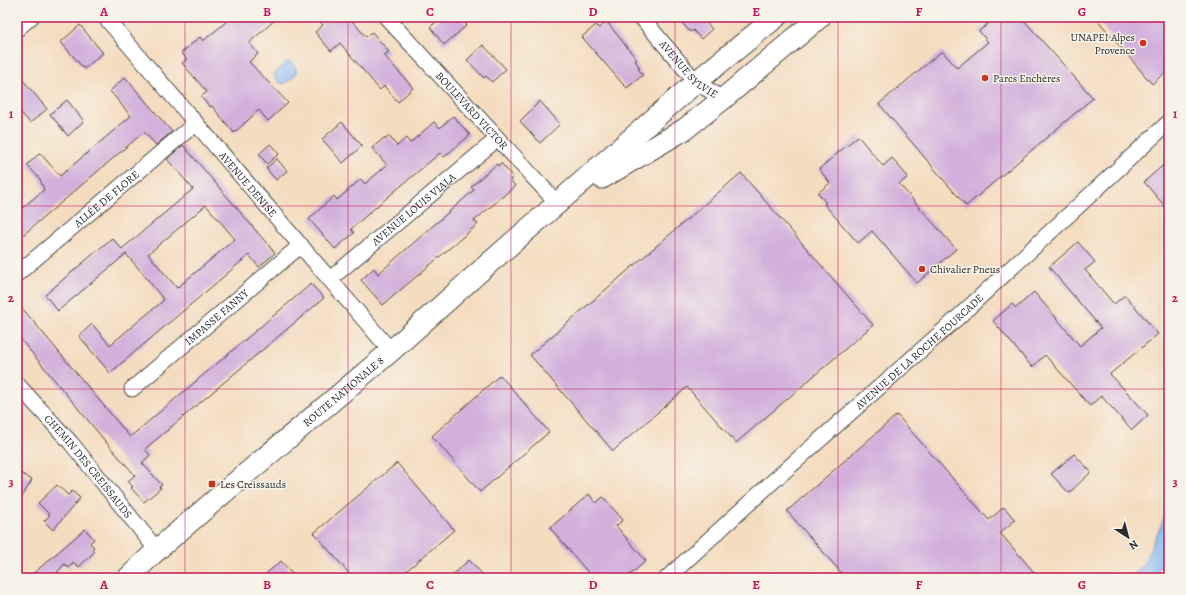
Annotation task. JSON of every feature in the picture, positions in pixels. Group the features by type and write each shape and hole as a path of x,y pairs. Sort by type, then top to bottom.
{"main road":[{"path":"558,204 696,82 776,17"},
{"path":"558,204 685,129 820,17"},
{"name":"ROUTE NATIONALE 8","path":"128,578 157,550 392,351 487,265 558,204"}],"street":[{"path":"17,29 30,17"},
{"name":"AVENUE DENISE","path":"105,17 392,351"},
{"name":"BOULEVARD VICTOR","path":"386,17 558,204"},
{"name":"AVENUE SYLVIE","path":"641,17 696,82 723,99"},
{"name":"AVENUE DE LA ROCHE FOURCADE","path":"667,578 770,484 954,321 1169,122"},
{"name":"ALLÉE DE FLORE","path":"17,274 196,123"},
{"name":"AVENUE LOUIS VIALA","path":"330,279 497,139"},
{"name":"IMPASSE FANNY","path":"132,389 301,245"},
{"name":"CHEMIN DES CREISSAUDS","path":"17,384 71,443 157,550"}],"water":[{"path":"288,62 292,63 296,68 296,73 292,78 283,84 277,80 274,74"},
{"path":"1169,508 1169,550 1157,572 1151,578 1131,578 1143,564"}],"building":[{"path":"232,17 278,17 249,43 258,54 249,62 288,103 268,121 259,110 234,133 212,106 210,107 201,97 207,92 182,63 187,59 181,53 200,37 203,41"},
{"path":"316,17 349,17 366,37 372,32 389,52 384,55 413,88 398,102 384,86 380,90 340,43 331,51 315,32 323,25"},
{"path":"442,17 460,17 467,25 444,45 430,27"},
{"path":"677,17 708,17 704,20 712,29 701,39 693,30 690,32"},
{"path":"982,17 1021,17 1093,98 966,206 879,104 942,51 957,68 988,42 979,31 988,24"},
{"name":"UNAPEI Alpes Provence","path":"1095,17 1169,17 1169,69 1152,84"},
{"path":"607,22 637,60 635,61 640,68 638,69 643,75 627,88 582,37 596,25 599,28"},
{"path":"80,25 103,53 84,69 61,42"},
{"path":"483,45 506,69 492,82 486,76 484,78 467,60"},
{"path":"17,73 47,109 30,123 17,108"},
{"path":"125,77 172,132 156,145 144,132 17,240 17,212 44,190 40,179 27,165 40,153 60,176 131,116 110,91"},
{"path":"67,100 84,121 68,136 50,114"},
{"path":"540,101 560,124 540,143 520,121"},
{"path":"453,116 470,135 444,157 440,153 376,207 351,229 354,233 335,249 309,219 334,196 337,200 361,179 365,184 387,165 372,148 384,138 385,140 389,136 397,146 406,138 410,143 434,122 440,128"},
{"path":"342,122 362,146 343,163 322,139"},
{"path":"858,136 883,166 892,158 908,177 899,184 956,249 917,283 872,231 858,243 824,204 826,203 818,193 830,183 819,169"},
{"path":"270,144 279,154 267,164 259,154"},
{"path":"183,145 275,253 259,267 249,255 110,373 79,336 92,324 110,345 164,300 139,269 126,254 58,311 45,295 112,238 122,249 193,189 167,159","holes":["206,205 235,239 177,288 148,254"]},
{"path":"277,159 287,171 276,180 266,168"},
{"path":"1169,160 1169,211 1144,182"},
{"path":"501,163 513,177 510,180 515,186 474,221 478,224 383,305 361,280 374,268 378,274 474,190 471,187 484,175 497,164 498,166"},
{"path":"741,173 873,325 736,443 687,387 613,451 530,355"},
{"path":"1078,242 1095,262 1085,270 1114,304 1125,295 1158,334 1110,374 1148,415 1132,430 1101,396 1090,406 1045,355 1032,367 993,321 1012,304 1016,308 1034,292 1080,346 1101,328 1049,267"},
{"path":"311,284 324,298 145,449 150,455 142,463 162,485 159,487 161,488 144,502 131,488 133,487 128,481 135,475 17,335 17,302 130,437"},
{"path":"500,375 549,432 480,492 432,436"},
{"path":"897,415 989,520 1004,507 1015,520 1000,533 1039,578 846,578 787,511"},
{"path":"1074,454 1091,472 1069,493 1051,474"},
{"path":"397,463 454,530 398,578 353,578 314,533"},
{"path":"17,471 32,480 17,505"},
{"path":"57,485 68,495 72,491 80,498 53,530 44,521 50,515 38,503"},
{"path":"589,494 596,503 603,497 623,520 616,526 646,561 626,578 593,578 550,528"},
{"path":"85,529 94,539 90,543 94,547 92,550 94,552 79,567 73,562 69,568 64,564 53,578 28,578"},
{"path":"469,560 486,578 449,578"},
{"path":"281,561 296,578 261,578"}],"place":[{"name":"UNAPEI Alpes Provence","path":"1143,43"},
{"name":"Parcs Enchères","path":"985,78"},
{"name":"Chivalier Pneus","path":"922,269"},
{"name":"Les Creissauds","path":"212,484"}]}
